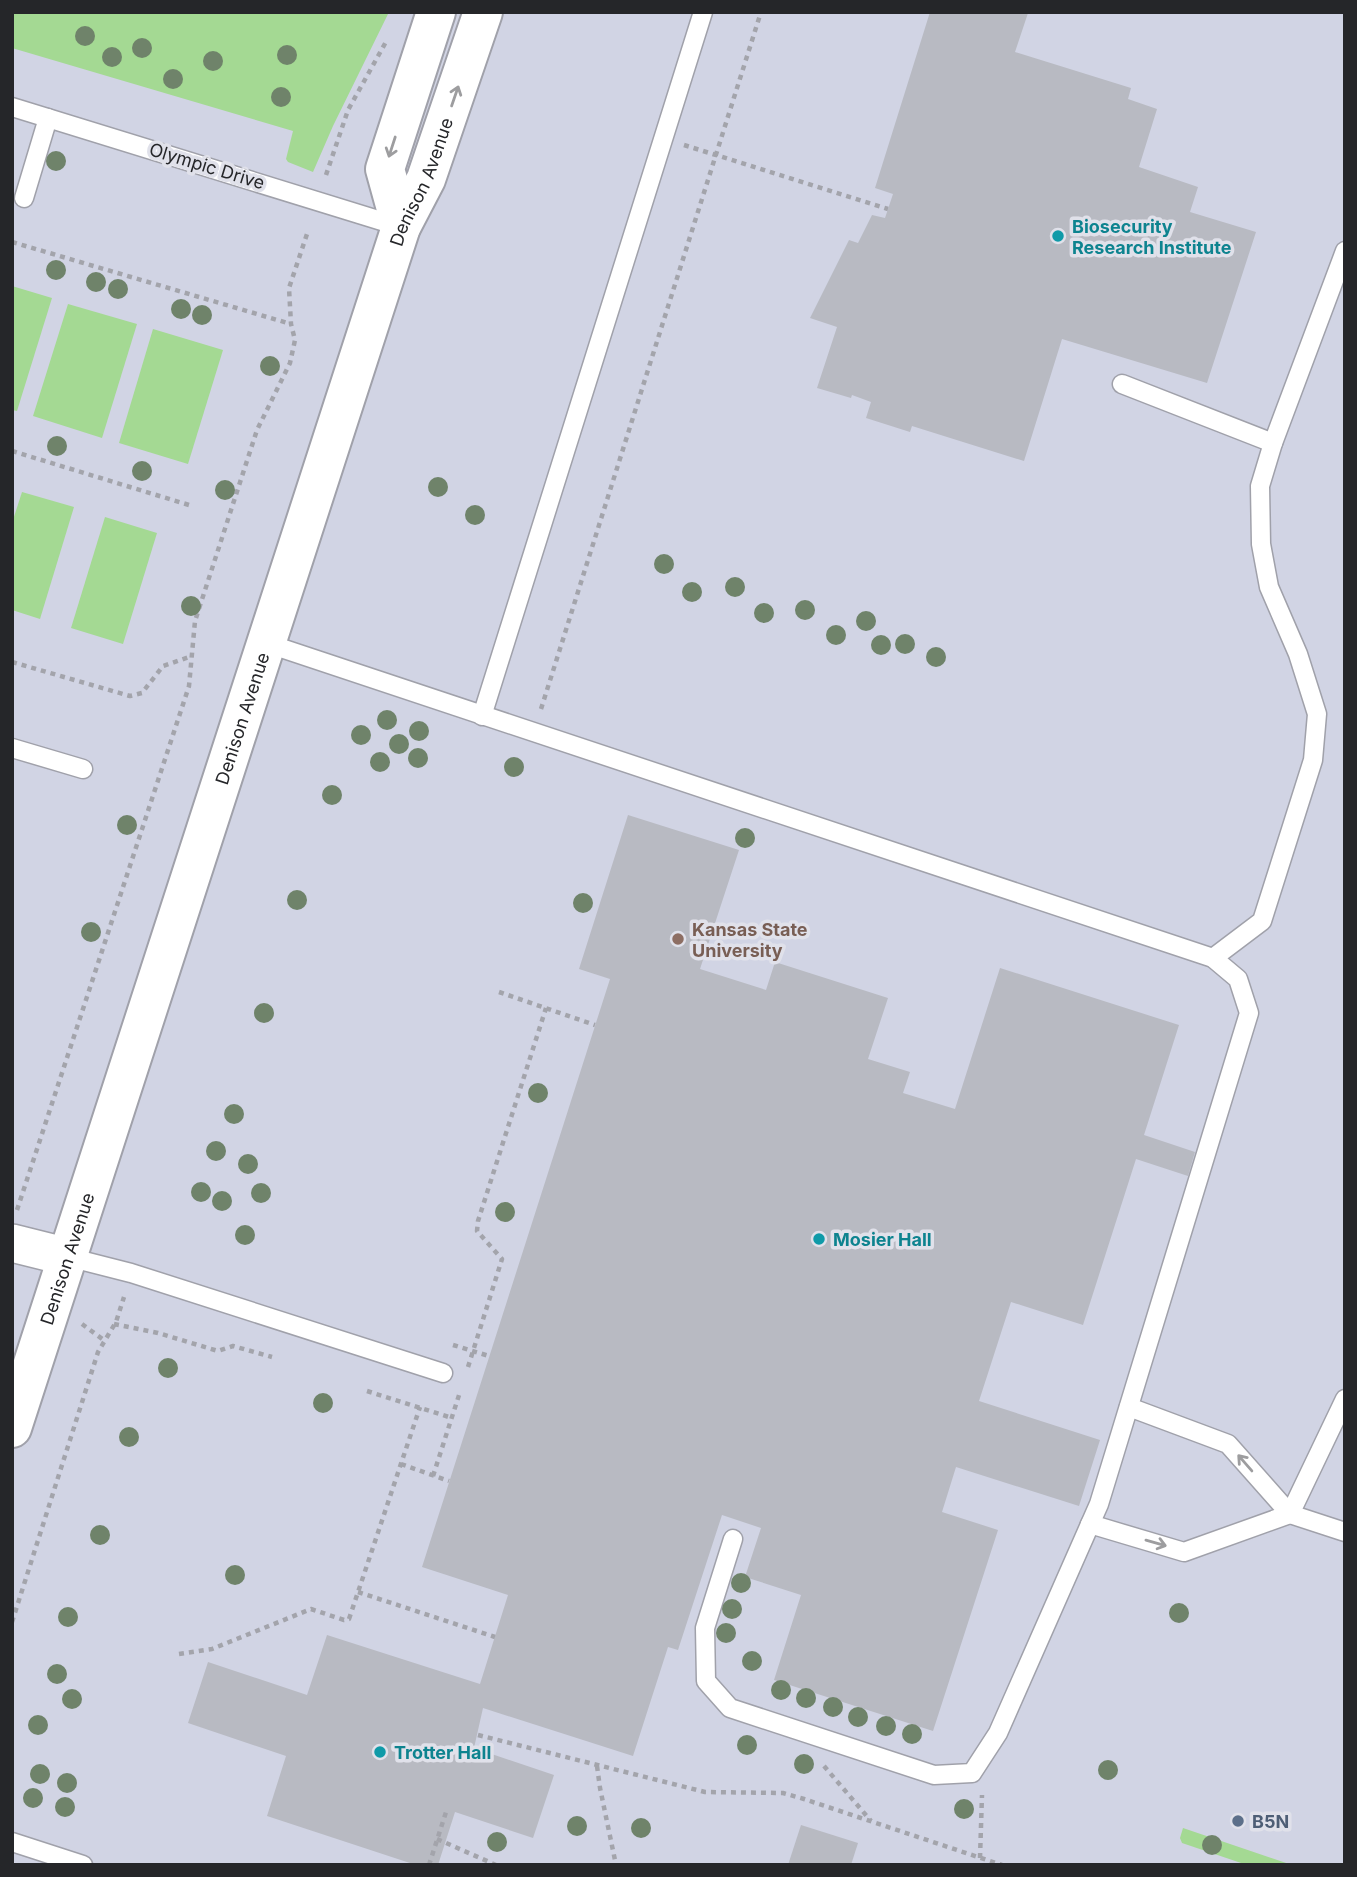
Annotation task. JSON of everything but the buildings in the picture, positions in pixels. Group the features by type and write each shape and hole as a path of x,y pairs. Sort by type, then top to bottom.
{"street":[{"path":"401,227 385,169 436,12"},
{"name":"Denison Avenue","path":"12,1429 401,227 426,179 483,12"},
{"path":"15,1227 68,1257"}],"lane":[{"path":"482,716 703,12"},
{"name":"Olympic Drive","path":"12,107 401,227"},
{"path":"24,198 48,118"},
{"path":"1213,958 1262,921 1312,760 1317,714 1298,654 1269,587 1261,544 1260,486 1273,443 1345,251"},
{"path":"1122,384 1273,443"},
{"path":"266,643 1213,958 1238,979 1249,1013 1099,1504 999,1733 972,1773 933,1775 730,1708 706,1681 705,1628 733,1539"},
{"path":"12,748 83,769"},
{"path":"68,1257 131,1273 443,1373"},
{"path":"1090,1524 1184,1552 1290,1514 1345,1399"},
{"path":"1129,1406 1228,1444 1290,1514 1345,1532"},
{"path":"12,1842 83,1865"}],"path":[{"path":"534,732 761,12"},
{"path":"326,175 348,110 392,32"},
{"path":"715,155 888,209"},
{"path":"15,1227 189,686 195,621 257,430 290,363 295,340 291,324 289,288 308,231"},
{"path":"12,242 291,324"},
{"path":"12,452 189,505"},
{"path":"12,662 130,696 142,693 163,666 192,656"},
{"path":"499,992 595,1025"},
{"path":"464,1378 502,1259 477,1231 478,1221 546,1008"},
{"path":"12,1622 98,1352 114,1324 131,1273"},
{"path":"73,1317 105,1341"},
{"path":"114,1324 158,1333 218,1351 233,1346 272,1357"},
{"path":"453,1345 489,1356"},
{"path":"367,1391 452,1418"},
{"path":"433,1476 460,1391"},
{"path":"178,1654 212,1649 310,1609 344,1620 349,1619 420,1407"},
{"path":"401,1464 449,1481"},
{"path":"358,1592 495,1637"},
{"path":"792,1729 871,1822"},
{"path":"478,1735 705,1792 783,1793 1002,1865"},
{"path":"979,1763 983,1781 980,1858"},
{"path":"597,1766 616,1865"},
{"path":"429,1865 447,1810"},
{"path":"437,1839 496,1865"}],"shaded area":[{"name":"Kansas State University","path":"12,12 1345,12 1345,1865 12,1865"}],"green space":[{"path":"12,12 389,12 313,172 286,159 293,131 12,48"},
{"path":"12,286 52,298 17,411 12,410"},
{"path":"68,304 137,324 102,438 33,416"},
{"path":"153,329 223,350 188,464 119,443"},
{"path":"22,492 74,507 40,619 12,610 12,523"},
{"path":"105,517 157,533 123,644 71,628"},
{"path":"1183,1828 1292,1865 1247,1865 1182,1843 1180,1838"}],"place":[{"name":"Biosecurity Research Institute","path":"1058,236"},
{"name":"Kansas State University","path":"678,939"},
{"name":"Mosier Hall","path":"819,1239"},
{"name":"Trotter Hall","path":"380,1752"},
{"name":"B5N","path":"1238,1821"}]}
